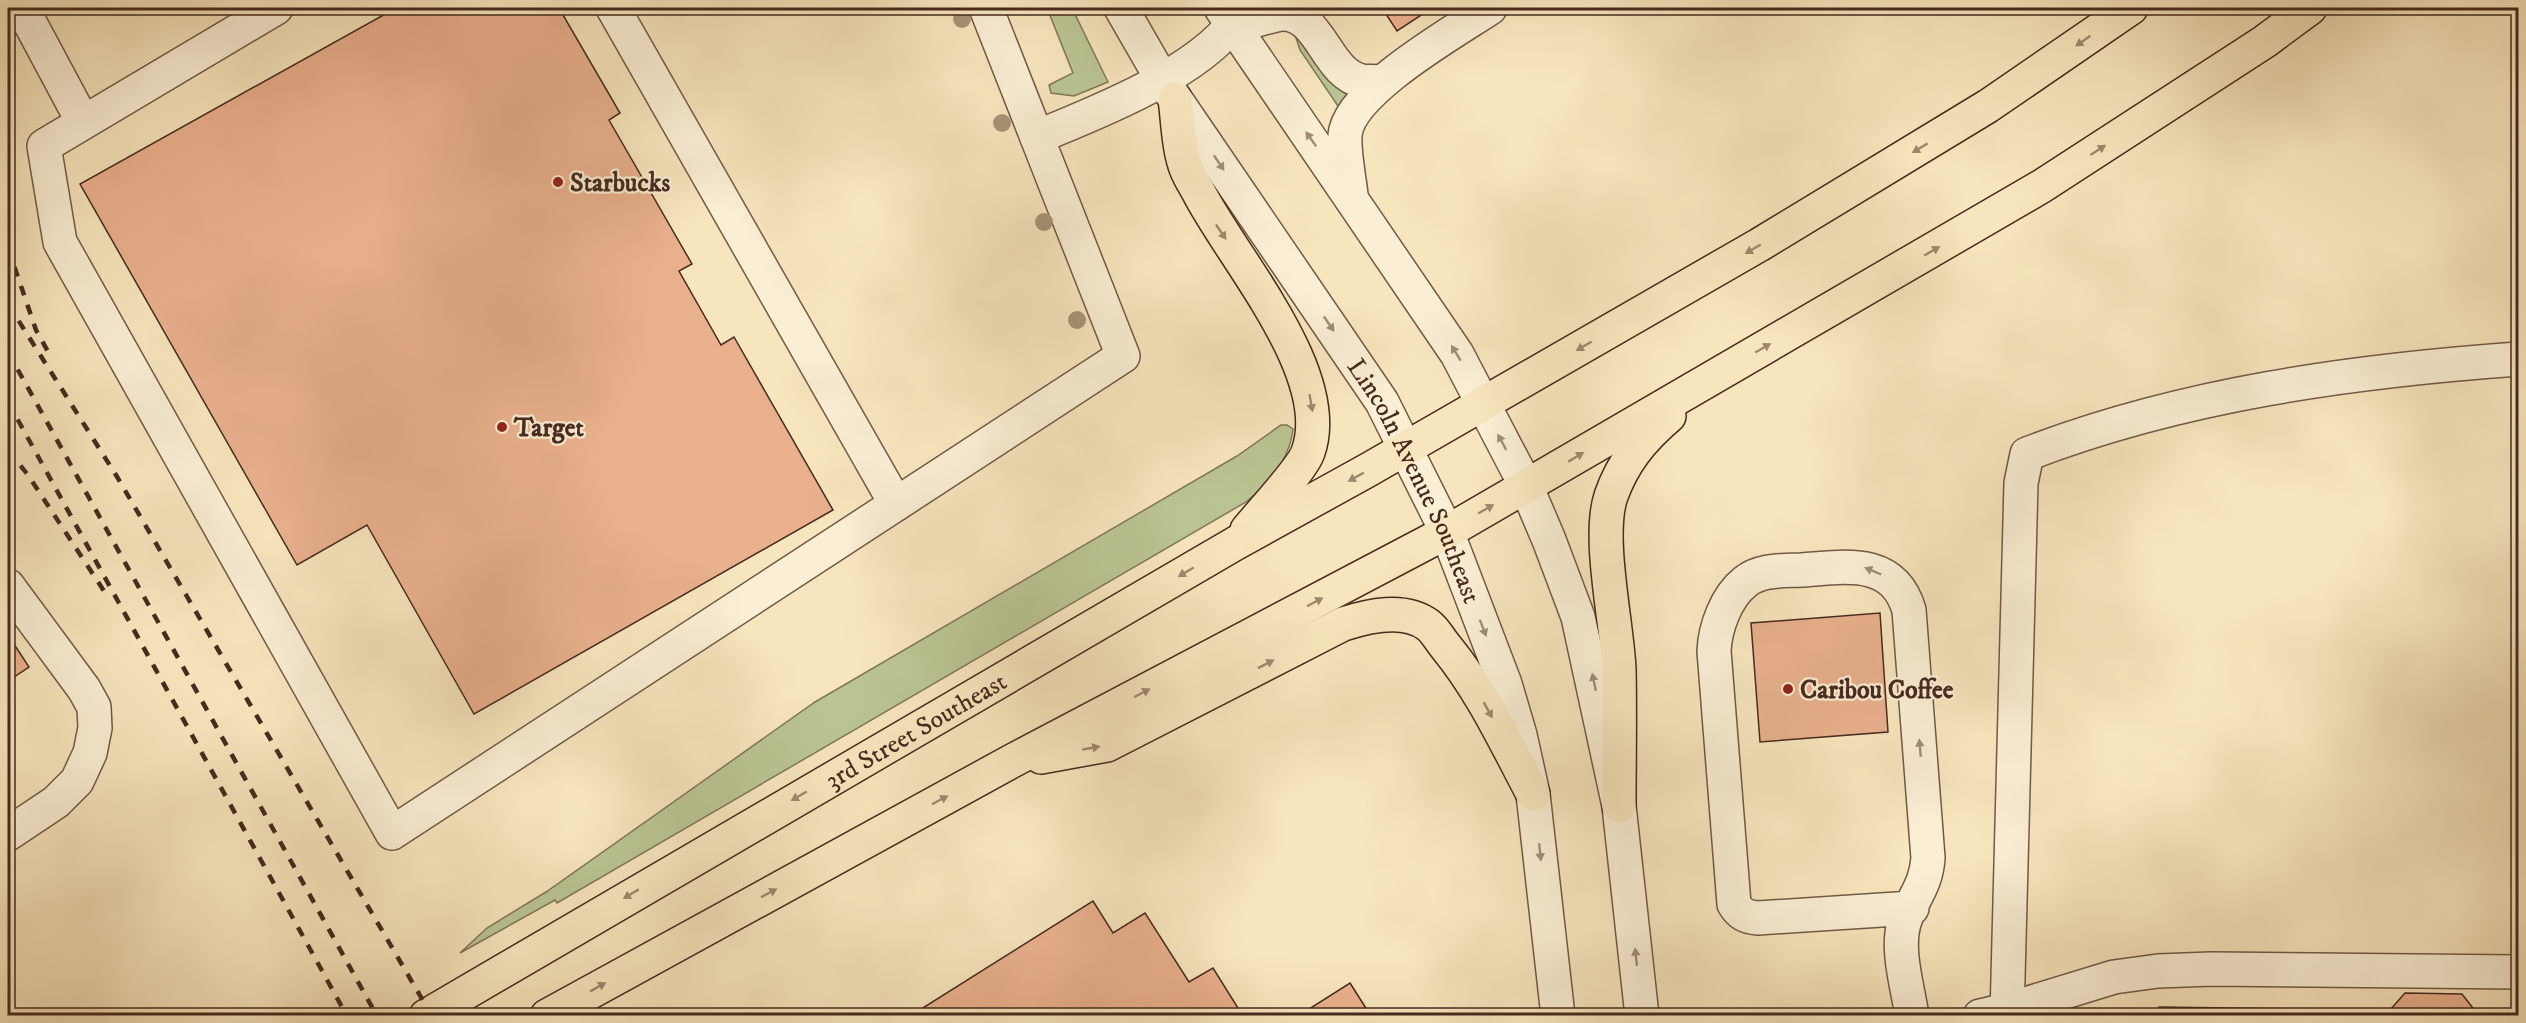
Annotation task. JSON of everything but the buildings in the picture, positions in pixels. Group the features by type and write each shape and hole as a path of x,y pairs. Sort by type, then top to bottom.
{"highway":[{"name":"3rd Street Southeast","path":"426,1016 1236,543 1483,405 1760,245 1988,106 2131,8"},
{"path":"547,1016 1012,761 1447,532 2042,186 2264,42 2310,8"},
{"path":"1169,90 1184,163 1214,222 1259,288 1288,337 1308,387 1315,426 1308,454 1236,543"},
{"path":"1619,806 1619,668 1605,533 1611,498 1626,462 1643,438 1718,374"},
{"path":"1012,761 1107,745 1343,624 1386,615 1410,617 1428,625 1470,677 1533,794"}],"street":[{"path":"22,8 82,122"},
{"path":"276,8 44,146 60,242 392,833 1123,356 986,8"},
{"path":"613,8 897,504"},
{"name":"Lincoln Avenue Southeast","path":"1121,8 1169,90 1382,402 1447,532 1505,684 1520,735 1533,794 1558,1016"},
{"path":"1319,8 1347,49 1380,82"},
{"path":"1351,196 1345,134 1358,107 1380,82 1490,8"},
{"path":"1233,14 1268,19 1280,13 1293,15 1306,23 1338,67 1360,81 1380,82"},
{"path":"1037,137 1169,90 1233,14"},
{"path":"1233,14 1457,354 1526,486 1578,617 1619,806 1642,1016"},
{"path":"2518,359 2315,379 2124,422 2027,454 2021,483 1998,1014 2114,977 2158,971 2223,969 2518,972"},
{"path":"1912,908 1747,917 1739,912 1734,904 1714,651 1715,630 1723,613 1744,583 1761,573 1864,567 1893,581 1904,594 1909,610 1924,807 1926,877 1912,908 1904,925 1903,942 1912,1016"},
{"path":"8,586 84,689 94,707 95,728 90,753 77,781 56,802 8,834"}],"green space":[{"path":"1047,8 1072,8 1108,82 1074,96 1051,93 1049,85 1073,73"},
{"path":"1295,35 1312,41 1353,103 1340,109 1300,50"},
{"path":"1281,425 1287,425 1293,429 1283,461 1270,479 1246,502 557,903 555,900 460,953 487,928 546,892 815,702 1237,456"}],"railway":[{"path":"8,248 36,330 52,359"},
{"path":"8,304 116,475 432,1016"},
{"path":"8,352 377,1016"},
{"path":"8,402 347,1016"},
{"path":"8,450 28,475 106,594"}],"place":[{"name":"Starbucks","path":"558,182"},
{"name":"Target","path":"502,427"},
{"name":"Caribou Coffee","path":"1788,689"}]}
